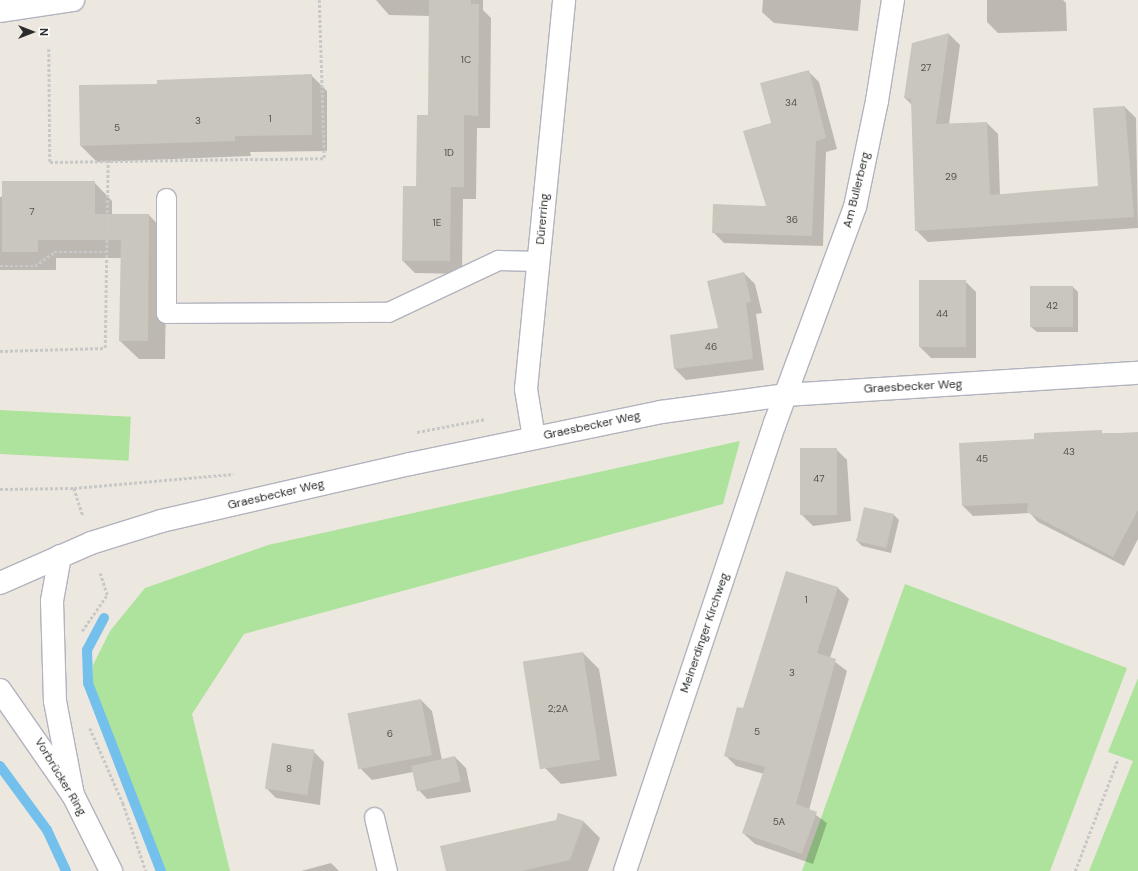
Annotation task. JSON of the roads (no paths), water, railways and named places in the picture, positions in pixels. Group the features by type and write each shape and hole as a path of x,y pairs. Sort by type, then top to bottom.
{"street":[{"path":"0,11 74,0"},
{"name":"Dürerring","path":"534,438 526,389 564,0"},
{"name":"Am Bullerberg","path":"785,395 855,207 877,101 892,0"},
{"name":"Graesbecker Weg","path":"0,583 60,556 161,521 534,438 661,412 785,395 1138,373"},
{"name":"Meinerdinger Kirchweg","path":"625,871 785,395"},
{"path":"60,556 52,602 55,701 73,795"},
{"name":"Vorbrücker Ring","path":"0,690 73,795 111,871"}],"lane":[{"path":"166,198 166,313 388,312 498,260 539,261"},
{"path":"374,817 387,871"}],"waterway":[{"path":"104,618 87,650 88,683 161,871"},
{"path":"0,766 47,830 66,871"}]}
